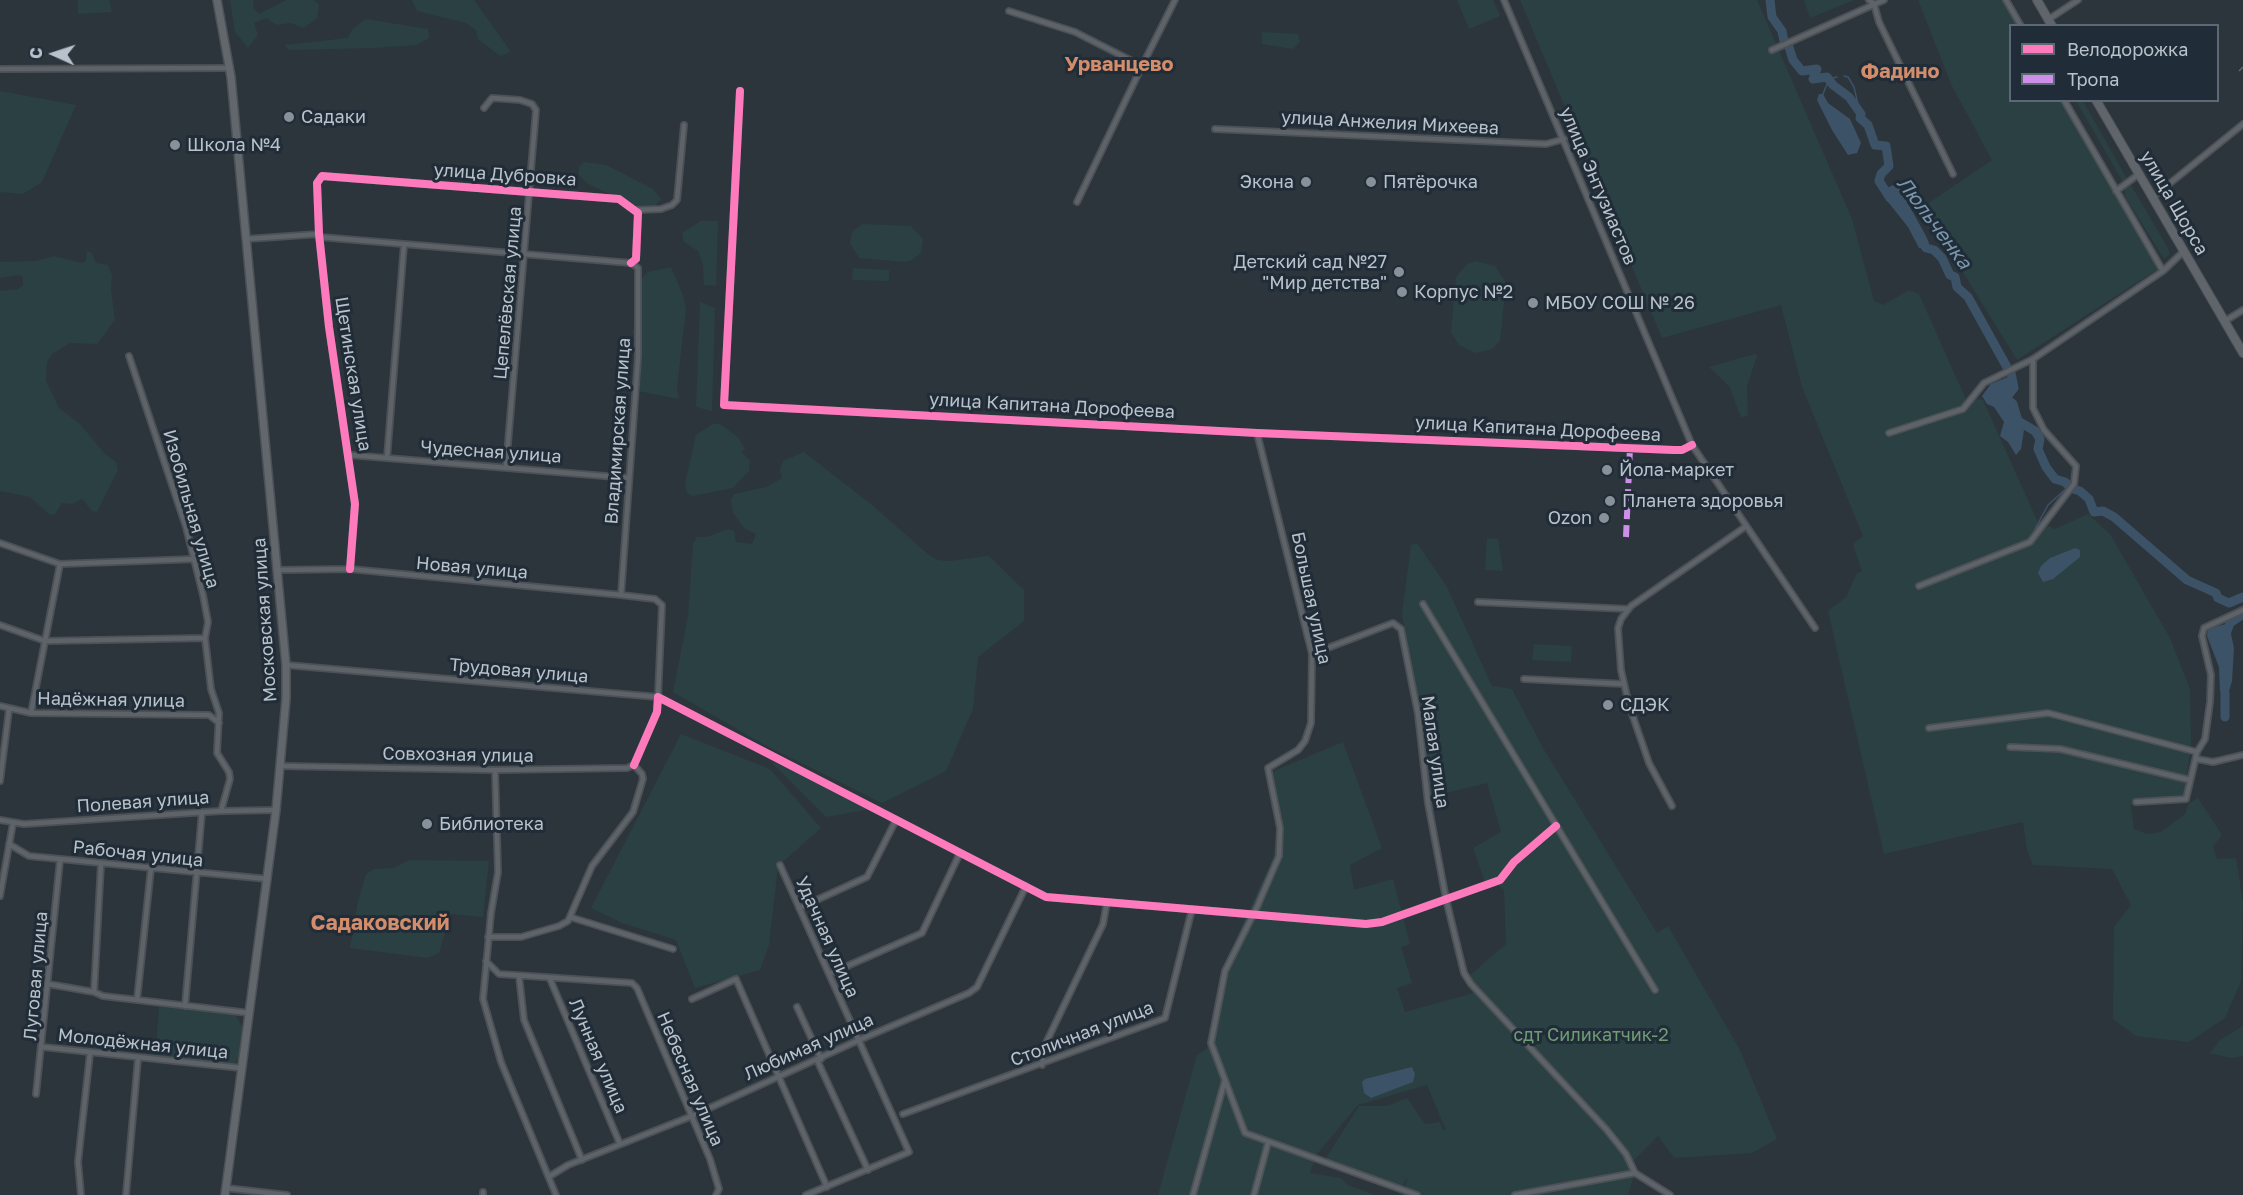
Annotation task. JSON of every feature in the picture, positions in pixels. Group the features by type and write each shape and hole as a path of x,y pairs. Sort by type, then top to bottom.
{"main road":[{"name":"Московская улица","path":"217,0 231,77 286,665 276,810 226,1191"},
{"path":"2037,0 2050,22"},
{"name":"улица Щорса","path":"2097,102 2243,353"}],"street":[{"path":"1077,202 1175,0"},
{"name":"улица Энтузиастов","path":"1504,0 1692,445 1815,628"},
{"path":"1869,0 1874,4 1879,22 1953,174"},
{"path":"1772,50 1884,0"},
{"path":"2007,0 2020,24"},
{"path":"2050,22 2078,0"},
{"path":"1009,11 1075,32 1142,66"},
{"path":"0,69 230,68"},
{"name":"улица Капитана Дорофеева","path":"740,90 724,405 1257,433 1674,450 1692,445"},
{"name":"Цепелёвская улица","path":"484,108 492,98 520,100 532,104 536,110 531,191 506,467"},
{"path":"2065,102 2163,270"},
{"path":"2153,197 2243,124"},
{"name":"улица Дубровка","path":"317,183 322,176 531,191 619,199 633,209 661,209 678,200 684,125"},
{"name":"улица Анжелия Михеева","path":"1215,129 1546,144 1564,139"},
{"path":"2116,191 2139,174"},
{"name":"Щетинская улица","path":"317,183 319,236 328,327 350,455 355,504 350,569"},
{"path":"246,239 319,236 631,263 636,259 637,248 638,213 633,209"},
{"path":"387,458 404,244"},
{"path":"1888,433 1963,409 1984,383 2033,359 2163,270 2184,251"},
{"name":"Владимирская улица","path":"621,595 638,357 638,268 631,263"},
{"path":"2225,321 2243,310"},
{"name":"Изобильная улица","path":"129,356 195,560 208,622 205,638 211,689 219,713 217,753 229,772 230,779 221,810"},
{"path":"1919,586 2030,542 2074,484 2076,466 2044,430 2033,408 2033,359"},
{"name":"Большая улица","path":"1253,914 1278,856 1281,828 1268,768 1298,750 1310,731 1312,654 1257,433"},
{"name":"Чудесная улица","path":"350,455 629,478"},
{"path":"1672,806 1649,763 1636,730 1624,684 1618,639 1621,619 1628,609 1745,527"},
{"path":"0,543 60,564 195,560"},
{"path":"31,713 60,564"},
{"name":"Новая улица","path":"278,570 350,569 655,600 662,605 658,697"},
{"path":"1478,602 1628,609"},
{"path":"1423,604 1655,990"},
{"path":"2136,802 2186,799 2197,752 2205,738 2210,702 2211,675 2202,636 2204,628 2243,610"},
{"name":"Малая улица","path":"1312,654 1393,623 1401,628 1418,714 1428,803 1446,899 1464,973 1471,984 1606,1129 1626,1154 1635,1173"},
{"path":"0,625 45,641 205,638"},
{"name":"Трудовая улица","path":"286,665 658,697"},
{"path":"1524,680 1624,684"},
{"path":"488,937 521,937 559,926 570,917 592,866 633,812 643,779 642,774 634,765 657,712 658,697 1046,897 1366,924 1382,922 1500,880 1514,862 1556,826"},
{"name":"Надёжная улица","path":"0,706 9,710 31,713 209,715 219,723"},
{"path":"0,781 9,710"},
{"path":"1929,728 2048,713 2197,752"},
{"path":"2010,747 2060,749 2190,780"},
{"path":"2197,759 2213,762 2242,757"},
{"name":"Совхозная улица","path":"280,765 495,770 627,768 634,765"},
{"path":"495,770 498,873 488,937 483,999 501,1062 556,1195"},
{"name":"Полевая улица","path":"0,820 13,823 221,810 276,810"},
{"path":"185,1006 202,812"},
{"path":"799,908 867,877 896,820"},
{"path":"0,896 13,823"},
{"name":"Рабочая улица","path":"9,844 29,856 197,874 268,879"},
{"path":"829,974 922,933 960,853"},
{"name":"Луговая улица","path":"36,1094 43,1047 60,860"},
{"path":"94,992 101,864"},
{"name":"Удачная улица","path":"780,865 909,1152 868,1170"},
{"path":"138,1000 151,868"},
{"name":"Любимая улица","path":"550,1176 582,1160 692,1116 969,993 977,987 1026,886"},
{"path":"1042,1065 1044,1047 1103,924 1107,902"},
{"name":"Столичная улица","path":"903,1114 1042,1065 1165,1018 1192,909"},
{"path":"1253,914 1225,971 1211,1043 1245,1133 1417,1195"},
{"path":"570,917 674,949"},
{"path":"486,961 499,974 550,979"},
{"path":"519,976 524,1020 582,1160"},
{"name":"Небесная улица","path":"550,979 625,980 637,988 710,1159 719,1189 716,1195"},
{"name":"Лунная улица","path":"550,979 620,1144"},
{"path":"692,999 736,979 827,1187"},
{"path":"48,984 94,992 104,996 249,1013"},
{"path":"797,1007 868,1170 806,1195"},
{"name":"Молодёжная улица","path":"43,1047 241,1068"},
{"path":"81,1195 78,1162 90,1053"},
{"path":"126,1195 138,1058"},
{"path":"1193,1195 1225,1080"},
{"path":"1254,1195 1268,1143"},
{"path":"1515,1195 1635,1173 1670,1195"},
{"path":"226,1191 287,1195"}],"green space":[{"path":"78,0 109,0 112,12 78,14"},
{"path":"230,0 254,0 253,8 259,14 287,0 314,0 319,5 317,18 304,28 290,23 276,25 266,18 254,23 258,35 248,48 235,32"},
{"path":"412,0 474,0 511,52 500,56 478,39 476,30 466,23 417,11"},
{"path":"1457,0 1493,0 1500,16 1469,29"},
{"path":"1520,0 1757,0 1852,219 1874,301 1883,305 1909,290 1919,294 1968,404 1974,398 1983,400 2041,529 2048,526 2055,529 2088,514 2110,534 2170,638 2190,689 2191,746 2183,801 2131,805 2134,829 2147,834 2161,832 2185,814 2189,803 2198,798 2222,835 2213,846 2217,859 2236,858 2243,903 2241,981 2225,1018 2189,1042 2136,1036 2113,1019 2114,927 2131,905 2112,869 2033,865 2027,850 2023,822 1884,854 1828,611 1846,597 1857,573 1862,572 1853,544 1863,536 1802,387 1781,305 1662,338"},
{"path":"1804,0 1854,0 1810,18"},
{"path":"1918,0 2009,0 2023,24 2009,24 2009,102 2069,102 2164,265 2017,360 1923,207 1992,160 1952,86"},
{"path":"366,19 428,29 429,38 416,45 373,48 288,50 285,45 347,38 354,28"},
{"path":"1262,32 1298,34 1300,42 1293,49 1262,44"},
{"path":"0,91 76,105 42,182 23,194 0,192"},
{"path":"2077,102 2084,102 2126,177 2123,182"},
{"path":"584,162 606,165 653,189 661,199 655,206 636,206 611,195 587,183 579,175 579,167"},
{"path":"2131,185 2169,250 2169,255 2164,259 2125,196 2125,187"},
{"path":"701,221 718,221 716,286 704,285 703,264 698,251 684,242 682,233"},
{"path":"862,224 911,226 923,239 921,253 905,262 859,258 850,243 852,232"},
{"path":"87,251 92,253 96,263 108,265 112,275 111,290 115,320 97,344 70,343 52,354 47,362 46,381 59,408 80,424 105,454 116,462 118,470 97,512 92,511 82,499 72,504 62,503 55,514 50,515 30,497 0,491 0,291 18,289 23,285 23,277 19,275 0,278 0,262 36,261 54,256 82,263 86,261"},
{"path":"1475,261 1495,266 1506,283 1500,341 1492,349 1476,353 1459,345 1451,332 1456,277 1467,264"},
{"path":"671,267 683,295 686,309 677,388 679,399 638,391 641,375 639,344 632,332 636,322 635,291 640,280 648,272"},
{"path":"853,268 889,270 889,281 852,280"},
{"path":"700,302 715,308 712,411 696,407"},
{"path":"1755,354 1757,356 1747,386 1748,416 1741,417 1729,386 1709,367"},
{"path":"713,424 720,424 739,438 745,449 741,451 750,461 749,471 733,488 692,496 687,493 685,484 696,435"},
{"path":"804,452 872,505 930,556 938,560 949,561 989,556 1024,590 1024,621 978,657 973,709 946,771 882,803 761,743 673,692 688,616 693,544 697,537 707,537 728,529 734,531 736,542 752,544 756,534 744,528 733,513 731,500 734,494 766,487 782,478 780,470 783,461"},
{"path":"1487,538 1498,539 1503,571 1485,570"},
{"name":"сдт Силикатчик-2","path":"1417,543 1447,587 1492,686 1512,689 1543,748 1657,933 1668,926 1740,1050 1777,1139 1752,1153 1674,1158 1658,1136 1628,1166 1634,1175 1628,1195 1402,1195 1408,1177 1399,1191 1355,1169 1321,1166 1359,1106 1387,1106 1407,1098 1425,1124 1440,1122 1443,1130 1446,1130 1427,1085 1358,1105 1317,1154 1310,1173 1341,1178 1348,1185 1375,1195 1158,1195 1197,1055 1207,1049 1224,965 1273,858 1277,830 1267,774 1343,742 1382,848 1350,865 1354,890 1393,879 1410,944 1401,947 1412,983 1397,988 1405,1012 1477,992 1469,976 1506,944 1504,890 1498,885 1487,887 1473,848 1501,832 1487,783 1429,797 1420,708 1402,614 1411,545"},
{"path":"1534,644 1572,646 1571,662 1532,660"},
{"path":"681,734 770,769 821,828 778,866 769,945 760,970 695,988 676,940 622,923 591,908"},
{"path":"770,761 787,768 882,807 826,817"},
{"path":"410,860 489,861 483,917 451,914 439,953 428,958 350,948 358,901 366,874 374,869 393,868"},
{"path":"159,1007 235,1014 243,1028 240,1056 235,1063 229,1065 155,1058"},
{"path":"2243,1026 2243,1056 2231,1058 2210,1053 2220,1040"}],"water":[{"path":"1819,94 1823,94 1828,103 1850,119 1861,143 1857,153 1848,155 1817,100"},
{"path":"1893,185 1900,189 1926,236 1929,243 1926,248 1919,248 1908,227 1884,197 1883,190"},
{"path":"2008,377 2014,385 2007,399 2013,404 2018,421 2024,430 2021,449 2016,455 2008,442 2000,436 2004,422 1994,407 1987,404 1982,396 1991,384"},
{"path":"2075,548 2080,550 2080,557 2053,579 2043,582 2038,573 2041,566 2050,558"},
{"path":"2229,625 2234,648 2232,681 2226,702 2220,691 2219,667 2207,636 2208,629"},
{"path":"1412,1067 1415,1074 1413,1082 1371,1098 1364,1093 1362,1082 1365,1079"}],"waterway":[{"name":"Люльченка","path":"1770,0 1772,17 1782,31 1784,41"},
{"name":"Люльченка","path":"1789,47 1793,60 1802,71 1817,69 1813,79 1827,77 1833,85 1849,97 1861,114 1860,118 1868,125 1875,145 1886,146 1889,166 1881,174 1879,181 1890,198"},
{"path":"1844,76 1848,77 1854,87 1860,113"},
{"name":"Люльченка","path":"1823,94 1829,79 1837,77"},
{"name":"Люльченка","path":"1920,238 1926,248 1934,250 1942,258 1950,275 1955,277 1957,287 1968,297 2008,369"},
{"name":"Люльченка","path":"2011,373 2014,388 2006,398 2013,404 2018,421 2035,431 2040,439 2038,449 2046,467 2055,479 2065,482 2070,487"},
{"path":"2035,529 2048,505 2069,486"},
{"name":"Люльченка","path":"2073,489 2080,491 2089,499 2094,512 2103,511 2114,517 2187,580 2216,593 2218,598 2229,603 2243,597"},
{"name":"Люльченка","path":"2226,634 2230,623 2243,614"},
{"name":"Люльченка","path":"2225,693 2225,717"}],"railway":[{"path":"2239,71 2243,67"}],"marked path":[{"path":"1626,537 1630,448"}],"cycle path":[{"path":"740,91 724,405 1257,433 1674,450 1682,450 1692,445"},
{"path":"350,569 355,504 329,327 319,234 317,183 322,176 619,199 638,213 636,259 631,263"},
{"path":"634,765 657,712 658,697 1046,897 1366,924 1382,922 1500,880 1514,862 1556,826"}],"place":[{"name":"Садаки","path":"289,117"},
{"name":"Школа №4","path":"175,145"},
{"name":"Экона","path":"1306,182"},
{"name":"Пятёрочка","path":"1371,182"},
{"name":"Детский сад №27 \"Мир детства\"","path":"1399,272"},
{"name":"Корпус №2","path":"1402,292"},
{"name":"МБОУ СОШ № 26","path":"1533,303"},
{"name":"Йола-маркет","path":"1607,470"},
{"name":"Планета здоровья","path":"1610,501"},
{"name":"Ozon","path":"1604,518"},
{"name":"СДЭК","path":"1608,705"},
{"name":"Библиотека","path":"427,824"}],"district":[{"name":"Урванцево","path":"1119,65"},
{"name":"Фадино","path":"1900,72"},
{"name":"Садаковский","path":"380,923"}]}
